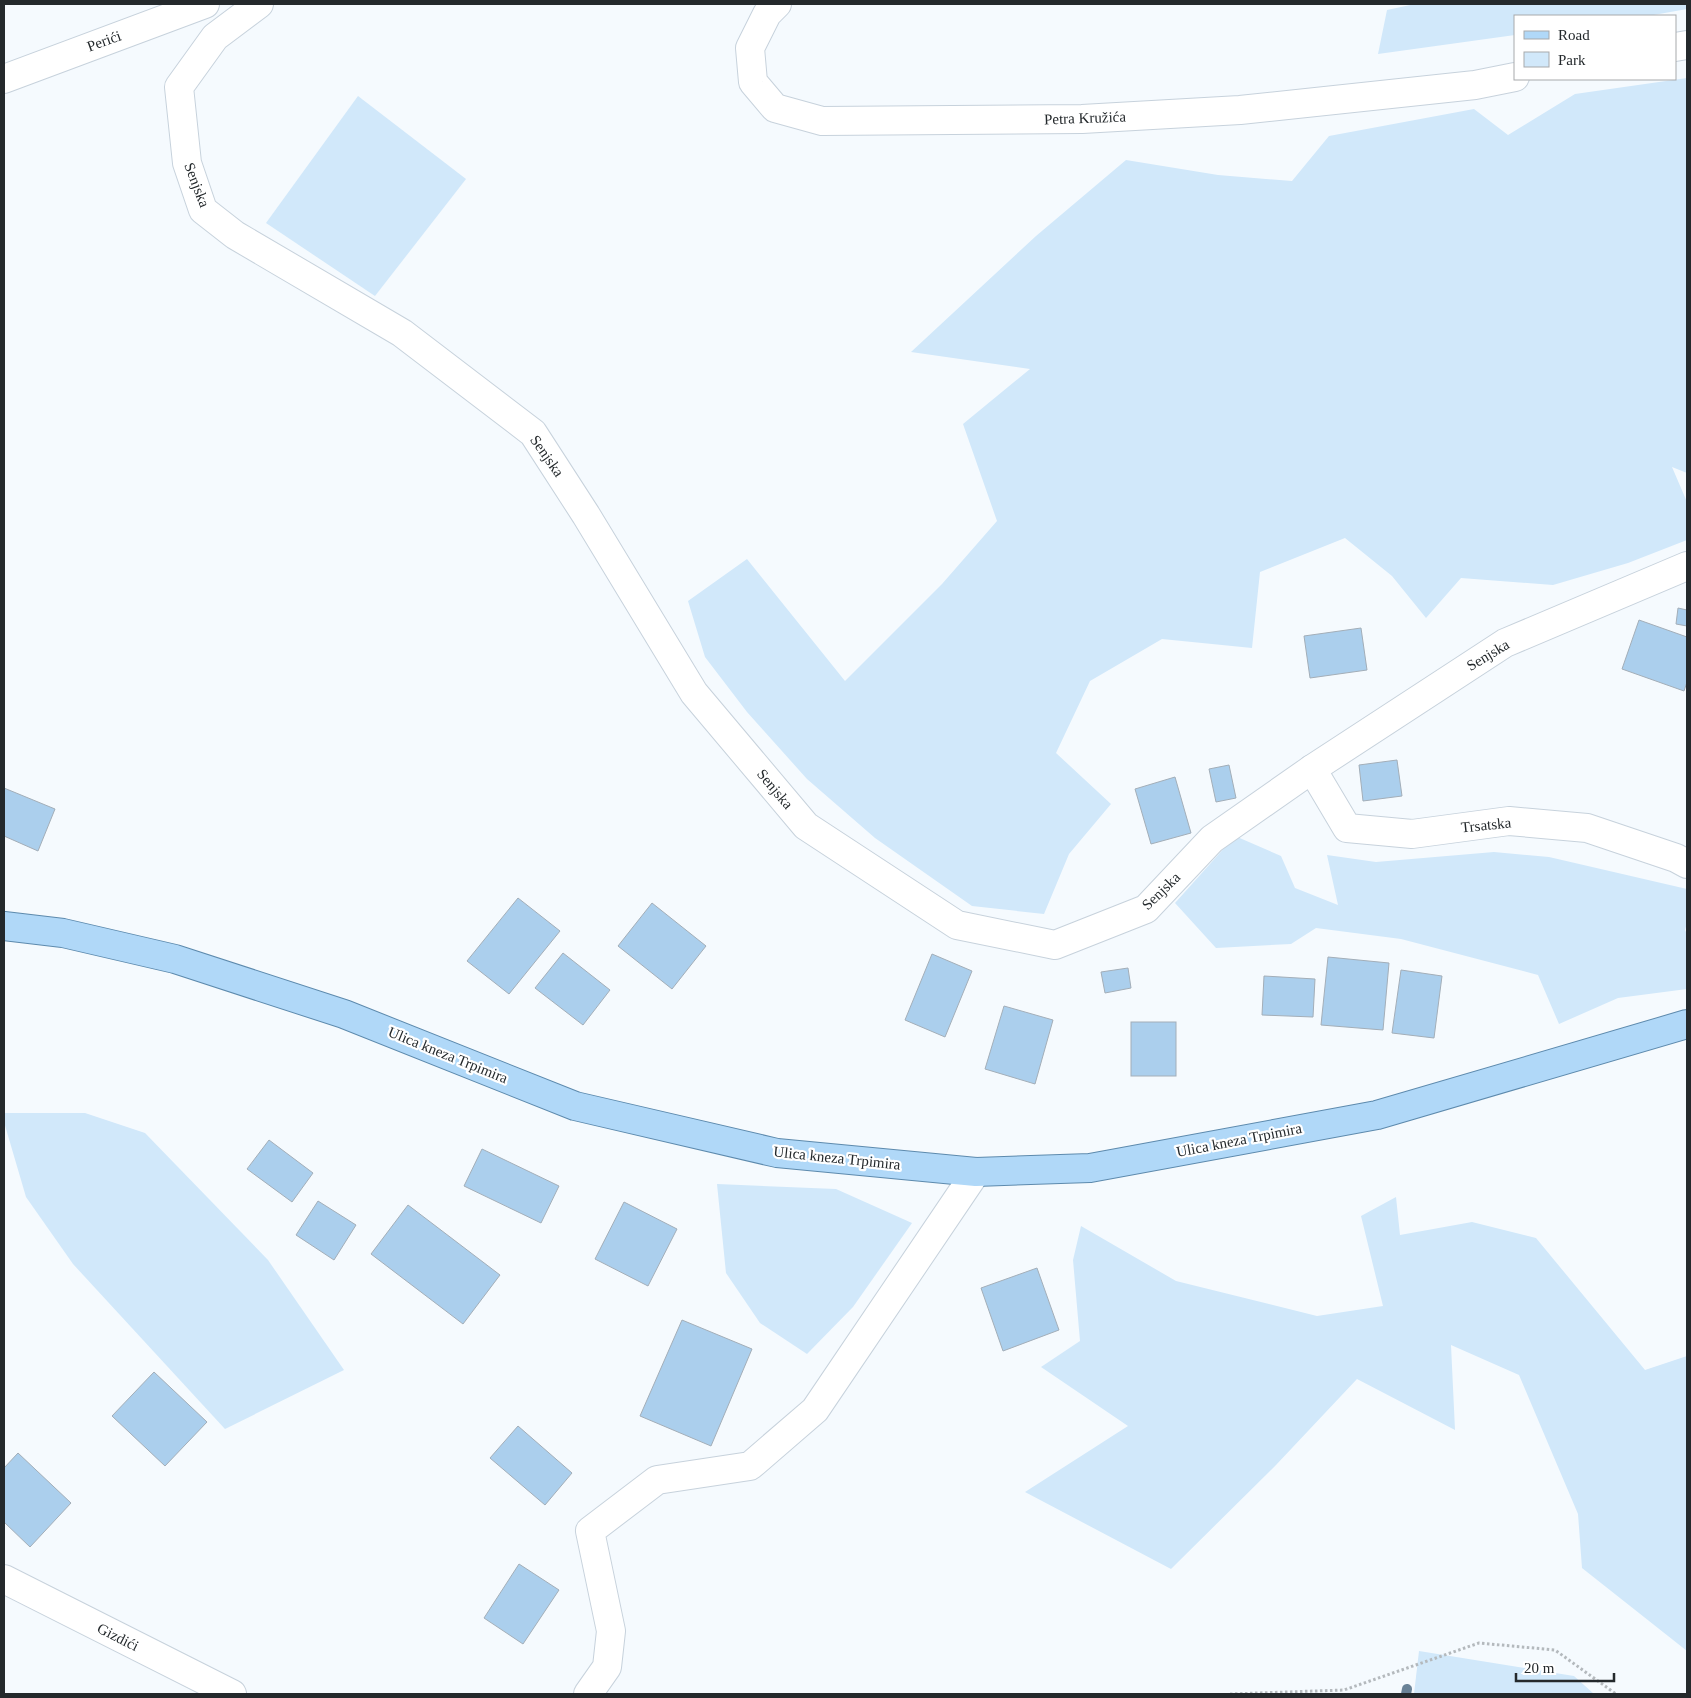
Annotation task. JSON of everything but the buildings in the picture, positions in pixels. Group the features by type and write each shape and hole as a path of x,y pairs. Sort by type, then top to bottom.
{"main road":[{"name":"Ulica kneza Trpimira","path":"4,926 63,933 176,959 344,1014 575,1106 777,1153 976,1172 1090,1168 1377,1115 1687,1024"}],"street":[{"name":"Perići","path":"4,79 205,4"},
{"name":"Senjska","path":"260,4 215,37 179,87 186,163 203,210 235,235 402,333 533,433 586,515 694,693 806,826 957,925 1055,945 1146,909 1212,839 1312,769 1505,643 1687,566"},
{"name":"Petra Kružića","path":"777,4 768,14 750,48 753,82 775,108 822,121 1082,119 1240,110 1475,84 1514,77"},
{"name":"Trsatska","path":"1312,769 1347,828 1412,834 1509,821 1587,828 1676,858 1687,864"},
{"path":"588,1694 607,1667 611,1631 590,1531 657,1480 750,1466 815,1410 976,1172"},
{"name":"Gizdići","path":"4,1579 232,1694"}],"path":[{"path":"1230,1694 1344,1690 1479,1643 1555,1650 1616,1694"}],"green space":[{"path":"1415,4 1687,4 1687,9 1654,15 1514,15 1514,35 1378,54 1387,10"},
{"path":"1687,78 1687,473 1672,467 1687,502 1687,540 1628,563 1553,585 1461,578 1426,618 1392,576 1345,538 1260,572 1252,648 1162,639 1090,681 1056,753 1111,804 1069,854 1044,914 972,906 875,838 807,779 747,712 705,657 688,601 747,559 845,681 942,584 997,521 963,424 1030,369 911,352 1036,236 1126,160 1218,175 1292,181 1329,136 1474,109 1508,135 1575,94"},
{"path":"358,96 466,179 375,296 266,223"},
{"path":"1235,836 1281,856 1295,888 1338,905 1327,855 1376,862 1494,852 1549,857 1687,889 1687,923 1685,930 1687,934 1687,989 1618,998 1559,1024 1538,975 1401,939 1316,928 1291,944 1216,948 1175,903"},
{"path":"4,1113 85,1113 145,1133 268,1260 344,1370 225,1429 73,1264 26,1197 4,1122"},
{"path":"717,1184 836,1189 912,1223 853,1307 807,1354 760,1323 726,1273"},
{"path":"1396,1197 1400,1235 1472,1222 1536,1238 1645,1370 1687,1356 1687,1651 1582,1568 1578,1514 1519,1375 1451,1345 1455,1430 1357,1379 1276,1465 1171,1569 1025,1492 1128,1426 1041,1367 1080,1341 1073,1260 1081,1226 1176,1281 1317,1316 1383,1306 1361,1216"},
{"path":"1419,1651 1574,1676 1594,1694 1414,1694"}],"waterway":[{"path":"1406,1694 1407,1689"}]}
